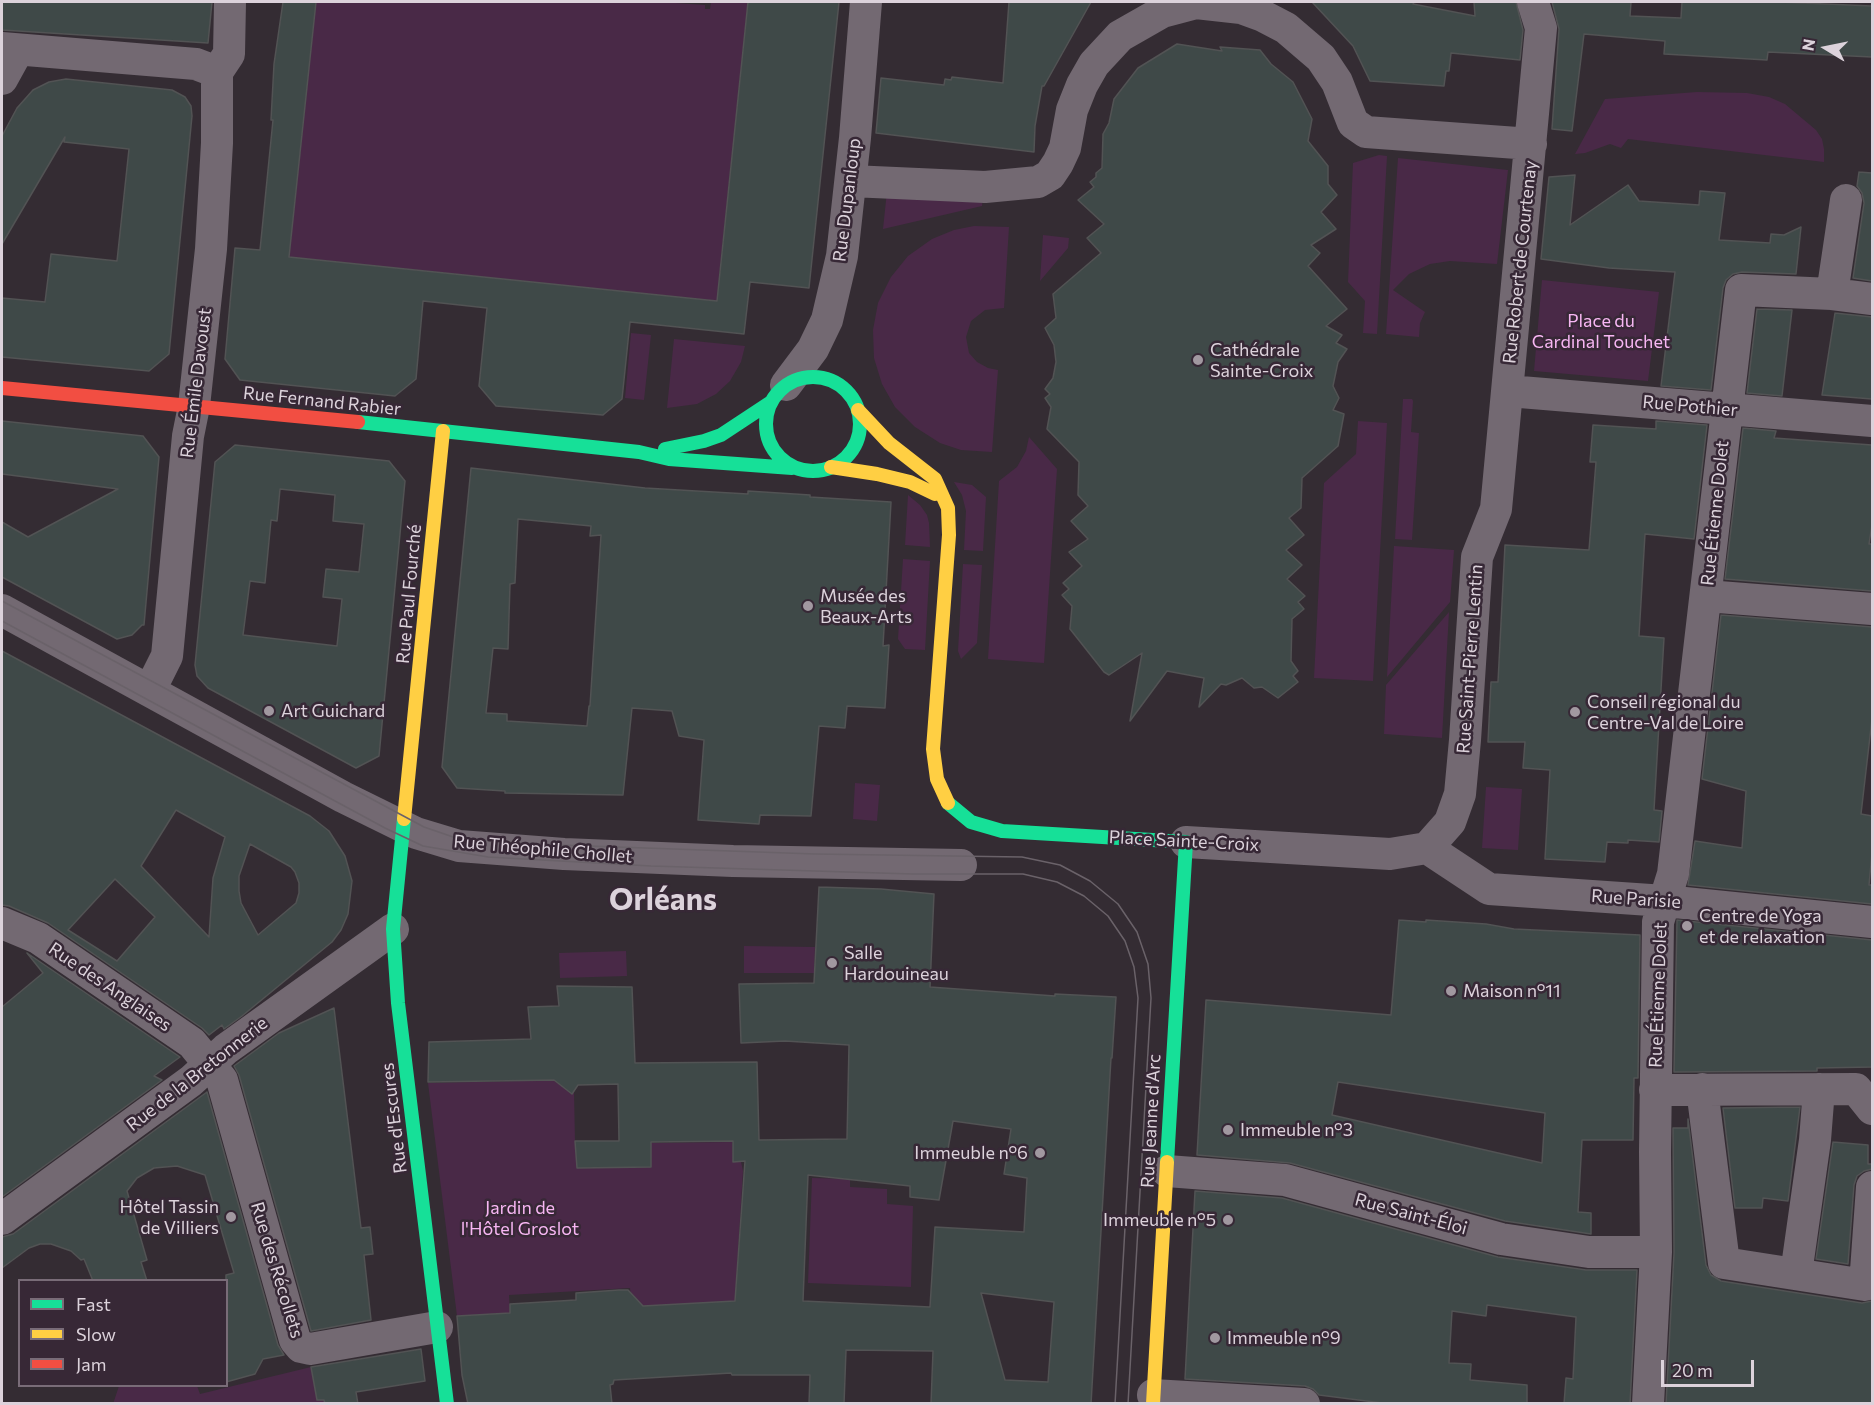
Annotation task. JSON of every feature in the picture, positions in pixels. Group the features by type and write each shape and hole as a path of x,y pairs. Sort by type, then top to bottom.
{"street":[{"name":"Rue Émile Davoust","path":"150,690 167,656 188,436 194,406 213,220 223,63 230,2"},
{"name":"Rue Dupanloup","path":"779,394 813,349 827,320 842,256 851,180 866,2"},
{"path":"1531,144 1541,28 1533,2"},
{"name":"Rue Robert de Courtenay","path":"851,180 985,187 1038,182 1050,174 1065,148 1072,110 1082,85 1094,64 1119,36 1162,12 1196,3 1240,8 1263,16 1286,28 1321,58 1337,82 1353,123 1366,132 1531,144 1508,391"},
{"path":"2,79 10,49 196,64 223,63"},
{"path":"1846,200 1832,294 1872,299"},
{"name":"Rue Étienne Dolet","path":"1648,1404 1656,1252 1655,1090 1658,922 1673,874 1706,596 1725,410 1741,290 1832,294"},
{"path":"815,377 830,380 843,387 853,399 858,410 860,424 858,437 852,450 843,460 831,467 818,470 792,468 771,445 767,431 767,416 779,394 800,379 815,377"},
{"name":"Rue Fernand Rabier","path":"2,388 443,431 639,452 669,459 792,468"},
{"name":"Rue Pothier","path":"1508,391 1872,421"},
{"name":"Rue Saint-Pierre Lentin","path":"1427,848 1450,822 1460,794 1466,740 1477,557 1496,509 1508,391"},
{"name":"Rue Fernand Rabier","path":"639,452 704,441 736,426 779,394"},
{"name":"Place Sainte-Croix","path":"858,410 889,443 935,479 948,507 949,535 933,749 937,779 948,803 971,822 1002,831 1390,854 1427,848"},
{"name":"Rue Paul Fourché","path":"404,827 443,431"},
{"path":"831,467 878,474 910,482 942,498"},
{"path":"1706,596 1872,609"},
{"name":"Rue Théophile Chollet","path":"2,610 343,797 416,833 459,846 564,854 734,861 961,865"},
{"name":"Rue d'Escures","path":"404,827 393,928 398,1003 447,1404"},
{"name":"Rue Jeanne d'Arc","path":"1153,1399 1185,842"},
{"name":"Rue Parisie","path":"1427,848 1489,889 1665,901 1872,922"},
{"name":"Rue des Anglaises","path":"2,923 38,938 192,1043 210,1064"},
{"name":"Rue de la Bretonnerie","path":"2,1219 191,1081 236,1042 393,928"},
{"name":"Rue des Récollets","path":"210,1064 222,1080 295,1340 301,1347 310,1348 437,1327"},
{"path":"1702,1089 1724,1263 1866,1285 1872,1187"},
{"path":"1796,1274 1820,1089"},
{"path":"1655,1090 1856,1089 1872,1109"},
{"name":"Rue Saint-Éloi","path":"1167,1171 1285,1180 1501,1239 1589,1252 1656,1252"},
{"path":"1153,1399 1304,1404"}],"green space":[{"path":"316,2 661,2 705,5 705,9 710,9 711,2 748,2 719,278 728,302 289,257"},
{"path":"1697,92 1747,93 1769,97 1785,104 1816,130 1822,139 1824,162 1628,139 1621,148 1610,144 1575,154 1605,99"},
{"path":"1379,155 1387,156 1377,334 1363,333 1365,301 1348,282 1353,163"},
{"path":"1398,158 1508,170 1497,264 1450,261 1430,264 1409,274 1393,290 1425,312 1420,323 1419,337 1386,334"},
{"path":"887,191 983,197 982,206 883,229"},
{"path":"974,226 1009,227 1004,308 985,310 971,321 966,337 969,353 977,362 998,370 992,452 961,450 940,443 915,427 895,407 882,384 874,358 873,330 878,303 891,277 908,256 932,239 954,230"},
{"path":"1043,235 1069,238 1068,248 1040,281"},
{"name":"Place du Cardinal Touchet","path":"1542,280 1659,292 1648,381 1534,371"},
{"path":"631,333 651,335 644,400 625,398"},
{"path":"674,339 745,346 741,362 730,381 716,394 697,404 667,408"},
{"path":"1403,399 1413,401 1411,432 1419,433 1412,540 1395,539"},
{"path":"1358,421 1387,423 1373,681 1314,678 1324,483 1356,454"},
{"path":"1029,437 1057,469 1044,663 988,659 999,481 1017,467 1026,451"},
{"path":"954,482 972,485 986,497 983,551 964,550 966,511 962,495"},
{"path":"908,495 920,505 927,515 930,547 905,545"},
{"path":"1394,546 1454,550 1450,602 1387,677"},
{"path":"903,559 930,561 925,650 905,649 898,639"},
{"path":"963,564 982,565 977,643 961,659 958,651"},
{"path":"1449,612 1442,738 1384,734 1386,685"},
{"path":"855,783 880,785 877,821 853,819"},
{"path":"1486,787 1522,789 1518,850 1482,848"},
{"path":"744,946 815,947 814,973 744,973"},
{"path":"626,951 627,976 560,978 559,953"},
{"name":"Jardin de l'Hôtel Groslot","path":"563,1080 563,1087 568,1091 574,1091 578,1168 651,1167 651,1143 732,1142 733,1161 741,1162 743,1171 735,1302 632,1307 630,1288 509,1295 510,1313 457,1316 428,1083"},
{"path":"812,1178 850,1179 850,1187 887,1189 887,1204 913,1206 911,1287 808,1283"},
{"path":"311,1367 317,1400 324,1400 325,1403 113,1404 119,1387 197,1387 200,1394"}],"building":[{"path":"2,2 212,2 208,43 2,30"},
{"path":"283,2 316,2 289,257 717,301 748,2 839,2 809,288 750,282 744,334 630,322 622,399 603,415 496,406 479,386 487,308 423,301 416,379 395,396 240,380 225,359 235,248 260,250 273,120 271,120 274,64"},
{"path":"1009,2 1091,2 1042,86 1035,126 1034,152 876,133 881,78 944,85 945,79 951,80 952,77 1003,83"},
{"path":"1312,2 1414,2 1413,4 1475,16 1474,2 1516,2 1523,30 1520,60 1451,53 1444,86 1370,81 1353,46"},
{"path":"1552,2 1631,2 1630,16 1681,18 1682,2 1779,2 1872,6 1872,57 1768,52 1767,60 1664,54 1665,41 1584,34 1572,131 1552,129 1559,29"},
{"name":"Cathédrale Sainte-Croix","path":"1177,44 1222,51 1220,47 1260,50 1271,64 1293,82 1312,119 1308,141 1328,166 1328,184 1337,195 1321,212 1336,229 1311,245 1320,253 1308,266 1347,309 1326,326 1342,335 1336,343 1347,349 1338,362 1333,386 1339,398 1333,410 1344,414 1338,446 1302,478 1301,508 1289,518 1304,535 1286,550 1302,565 1287,579 1305,596 1298,602 1304,609 1292,619 1291,661 1298,671 1293,676 1298,682 1278,698 1262,687 1254,688 1242,678 1226,685 1221,684 1199,707 1204,678 1167,671 1130,721 1142,653 1109,675 1104,672 1070,629 1072,606 1062,595 1069,589 1063,583 1082,566 1069,552 1088,539 1071,521 1088,506 1078,495 1079,462 1047,429 1051,407 1045,398 1050,394 1045,389 1053,378 1056,362 1054,345 1045,328 1056,318 1053,294 1101,253 1087,238 1104,224 1078,200 1094,187 1090,182 1102,168 1103,134 1109,123 1114,99 1138,68"},
{"path":"66,79 172,90 185,97 191,106 192,116 169,354 149,371 2,357 2,298 45,302 51,254 117,261 129,149 64,142 65,137 2,244 2,136 17,108 33,90 49,82"},
{"path":"1859,172 1872,173 1872,281 1853,278 1864,203 1862,193 1857,186"},
{"path":"1575,175 1570,225 1628,185 1639,201 1699,205 1700,191 1725,193 1719,240 1770,243 1771,234 1784,235 1801,227 1796,274 1742,272 1733,274 1726,280 1723,288 1711,390 1661,386 1675,272 1609,268 1541,259 1549,177"},
{"path":"1757,309 1792,310 1782,396 1747,393"},
{"path":"1835,313 1872,317 1872,399 1822,395"},
{"path":"2,421 143,436 159,457 144,625 132,635 117,639 2,577 2,522 28,537 118,489 2,474"},
{"name":"Conseil régional du Centre-Val de Loire","path":"1656,421 1707,425 1694,539 1645,534 1639,636 1664,638 1654,810 1662,811 1659,842 1628,840 1628,843 1607,842 1605,862 1545,859 1550,770 1523,768 1525,742 1488,742 1491,682 1498,682 1505,545 1589,550 1596,462 1590,462 1593,425 1656,429"},
{"path":"1743,428 1776,431 1774,438 1872,445 1872,525 1869,544 1872,544 1872,591 1725,579"},
{"path":"235,445 389,461 405,481 379,756 356,768 208,688 197,676 195,665 215,462","holes":["280,489 335,495 333,521 364,524 359,572 326,569 323,597 342,599 337,646 243,635 250,581 265,583 271,520 277,521"]},
{"path":"471,468 645,488 748,494 748,491 891,502 883,646 889,645 885,708 847,706 845,728 819,726 811,816 760,815 759,824 698,820 704,740 679,736 672,711 632,708 623,795 505,793 505,791 457,788 442,767","holes":["518,519 591,526 590,536 601,535 587,726 507,721 507,714 486,713 493,648 508,649 510,584 515,583"]},
{"path":"1721,615 1872,627 1872,719 1861,814 1872,816 1869,885 1872,885 1872,904 1688,885 1695,841 1742,848 1746,791 1702,779"},
{"path":"2,651 310,816 329,831 345,856 352,881 348,914 341,930 332,942 242,1016 224,1029 222,1025 209,1035 48,923 2,905","holes":["176,810 225,837 213,878 209,937 141,866","250,844 291,867 295,872 299,883 296,903 258,935 241,903 239,876","115,879 155,917 117,961 68,930"]},
{"path":"819,887 881,889 934,894 930,987 1055,996 1055,994 1116,997 1091,1404 931,1404 933,1351 846,1350 844,1404 809,1404 810,1375 732,1375 731,1373 614,1380 610,1385 612,1404 468,1404 462,1375 457,1316 510,1313 510,1304 576,1300 576,1293 619,1290 628,1290 643,1306 735,1301 745,1161 733,1162 733,1141 651,1142 651,1167 577,1168 575,1141 619,1141 618,1084 578,1085 572,1094 554,1080 428,1082 429,1042 531,1039 528,1007 559,1006 557,986 632,987 635,1063 757,1062 759,1140 847,1139 849,1045 785,1041 741,1043 739,984 814,983","holes":["953,1121 1011,1129 1004,1174 1027,1178 1024,1232 935,1227 930,1307 803,1301 808,1175 910,1186 910,1197 939,1200","981,1293 1054,1302 1048,1382 1005,1380"]},
{"path":"1399,920 1486,924 1514,929 1640,935 1638,1078 1634,1078 1633,1140 1582,1140 1578,1212 1591,1213 1591,1234 1505,1221 1290,1163 1197,1155 1206,1000 1391,1015","holes":["1338,1082 1545,1113 1542,1163 1332,1115"]},
{"path":"1677,920 1872,940 1872,1067 1817,1068 1817,1071 1674,1072"},
{"path":"27,953 180,1057 154,1076 162,1080 2,1197 2,1007 43,973"},
{"path":"334,1008 361,1228 370,1227 373,1254 364,1255 371,1320 311,1331 239,1075 234,1066 279,1033"},
{"path":"207,1092 278,1345 284,1355 263,1359 255,1374 228,1381 228,1279 226,1275 234,1273 205,1175 177,1166 154,1168 137,1178 127,1191 147,1260 141,1262 146,1279 92,1279 84,1259 81,1260 71,1251 51,1244 40,1244 29,1248 2,1268 2,1237 13,1234"},
{"path":"1800,1107 1788,1201 1763,1198 1762,1208 1735,1208 1723,1108"},
{"path":"1688,1119 1706,1265 1711,1275 1721,1281 1862,1303 1872,1301 1872,1404 1666,1404 1674,1253 1673,1128 1688,1128"},
{"path":"1833,1142 1868,1145 1868,1164 1872,1164 1872,1169 1857,1176 1854,1185 1848,1264 1816,1259"},
{"path":"1195,1191 1282,1198 1498,1257 1586,1270 1637,1270 1630,1404 1564,1404 1566,1378 1573,1379 1576,1317 1487,1305 1486,1316 1452,1311 1449,1363 1471,1364 1470,1380 1527,1385 1527,1404 1390,1404 1319,1395 1313,1389 1305,1386 1185,1379"},
{"path":"421,1349 425,1381 356,1392 358,1404 325,1404 324,1400 317,1400 311,1367"}],"tram line":[{"path":"2,601 424,827 459,839 815,854 1022,857 1060,865 1090,881 1118,904 1137,932 1148,964 1151,998 1128,1404"},
{"path":"2,621 385,828 423,846 488,857 651,866 913,874 1023,874 1057,882 1084,896 1108,916 1125,941 1134,967 1138,998 1115,1404"}],"traffic: fast":[{"path":"813,377 831,381 846,391 856,406 860,424 856,442 846,457 831,467 813,471 795,467 780,457 770,442 766,424 770,406 780,391 795,381 813,377"},
{"path":"665,449 721,435 771,402"},
{"path":"358,422 639,452 669,459 792,468"},
{"path":"948,803 971,822 1002,831 1186,842 1167,1162"},
{"path":"404,819 393,929 398,1003 447,1404"}],"traffic: slow":[{"path":"858,410 889,443 935,479 948,508 949,535 933,749 937,779 948,803"},
{"path":"404,819 443,431"},
{"path":"831,467 910,482 935,494"},
{"path":"1153,1404 1167,1162"}],"traffic: jam":[{"path":"2,388 358,422"}],"place":[{"name":"Cathédrale Sainte-Croix","path":"1198,360"},
{"name":"Musée des Beaux-Arts","path":"808,606"},
{"name":"Art Guichard","path":"269,711"},
{"name":"Conseil régional du Centre-Val de Loire","path":"1575,712"},
{"name":"Centre de Yoga et de relaxation","path":"1687,926"},
{"name":"Salle Hardouineau","path":"832,963"},
{"name":"Maison n°11","path":"1451,991"},
{"name":"Immeuble n°3","path":"1228,1130"},
{"name":"Immeuble n°6","path":"1040,1153"},
{"name":"Hôtel Tassin de Villiers","path":"231,1217"},
{"name":"Immeuble n°5","path":"1228,1220"},
{"name":"Immeuble n°9","path":"1215,1338"}],"district":[{"name":"Orléans","path":"663,900"}]}
